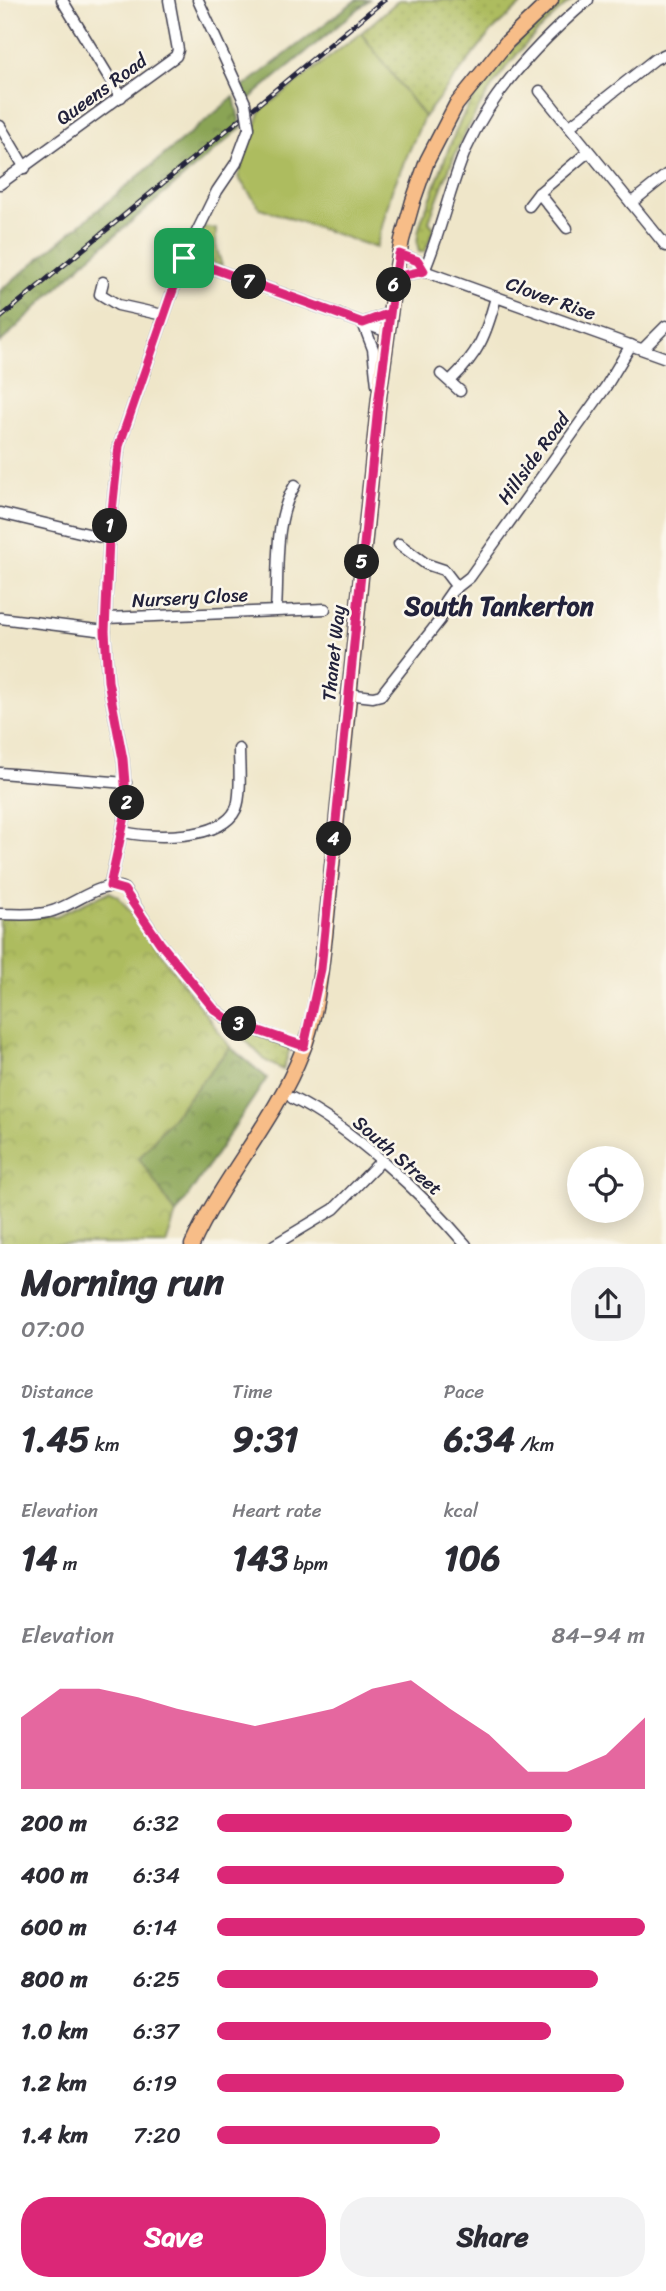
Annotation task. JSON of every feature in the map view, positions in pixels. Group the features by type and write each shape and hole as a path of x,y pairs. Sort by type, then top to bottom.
{"main road":[{"name":"Thanet Way","path":"192,1244 212,1204 285,1087 304,1046 321,969 379,397 395,277 412,201 427,161 456,105 507,42 551,0"}],"street":[{"path":"62,0 121,97"},
{"name":"Queens Road","path":"0,184 176,56 178,50 169,0"},
{"path":"110,886 127,807 126,783 108,681 105,631 109,539 119,446 184,258 217,191 236,163 249,128 246,103 198,0"},
{"path":"395,277 424,271 451,188 477,129 492,103 564,20 588,0"},
{"path":"569,127 655,59 666,54"},
{"path":"540,91 666,246"},
{"path":"0,126 25,168"},
{"path":"529,206 540,193 588,152"},
{"path":"631,203 666,175"},
{"path":"540,193 567,228"},
{"name":"Clover Rise","path":"399,254 418,261 424,271 666,358"},
{"path":"184,258 388,332"},
{"path":"103,282 100,294 118,305 163,316"},
{"path":"460,391 445,378 471,358 484,339 496,297"},
{"path":"363,323 390,313"},
{"path":"363,323 373,349 379,397"},
{"path":"643,349 666,326"},
{"name":"Hillside Road","path":"347,694 373,697 381,695 440,620 445,601 470,577 605,388 631,345"},
{"name":"Nursery Close","path":"276,610 280,526 288,498 295,485"},
{"path":"0,513 109,539"},
{"path":"399,544 426,564 444,570 457,587"},
{"name":"Nursery Close","path":"106,618 325,609"},
{"path":"0,618 105,631"},
{"path":"123,832 147,837 209,831 226,822 234,813 238,801 239,748"},
{"path":"0,773 126,783"},
{"path":"0,914 30,915 49,912 110,886 124,890 160,943 214,1009 230,1021 304,1046"},
{"name":"South Street","path":"292,1114 296,1100 336,1124 426,1203 466,1244"},
{"path":"277,1244 334,1209 380,1161"}],"green space":[{"path":"356,0 369,0 248,100 242,88"},
{"path":"399,0 526,0 491,32 424,117 361,33"},
{"path":"563,0 572,0 521,49 501,74 468,127 429,222 434,228 425,252 419,252 421,223 450,144 473,98 508,53"},
{"path":"361,33 424,117 392,190 376,248 260,208 238,177 261,110"},
{"path":"234,97 241,128 84,262 0,343 0,291"},
{"path":"203,227 216,229 216,246 222,266 193,256"},
{"path":"109,892 118,896 230,1047 139,1158 176,1214 166,1244 0,1244 0,916 56,916"},
{"path":"220,1014 292,1042 283,1070 266,1061"},
{"path":"230,1047 267,1078 176,1214 138,1158"}],"railway":[{"path":"0,318 384,0"}],"district":[{"name":"South Tankerton","path":"499,606"}],"route":[{"path":"184,258 119,446 109,539 105,631 108,681 123,759 127,807 110,886 115,885 124,890 160,943 214,1009 230,1021 304,1046 315,1003 325,936 347,694 379,397 395,277 424,271 418,261 399,254 395,277 390,313 363,323 184,258"}]}
